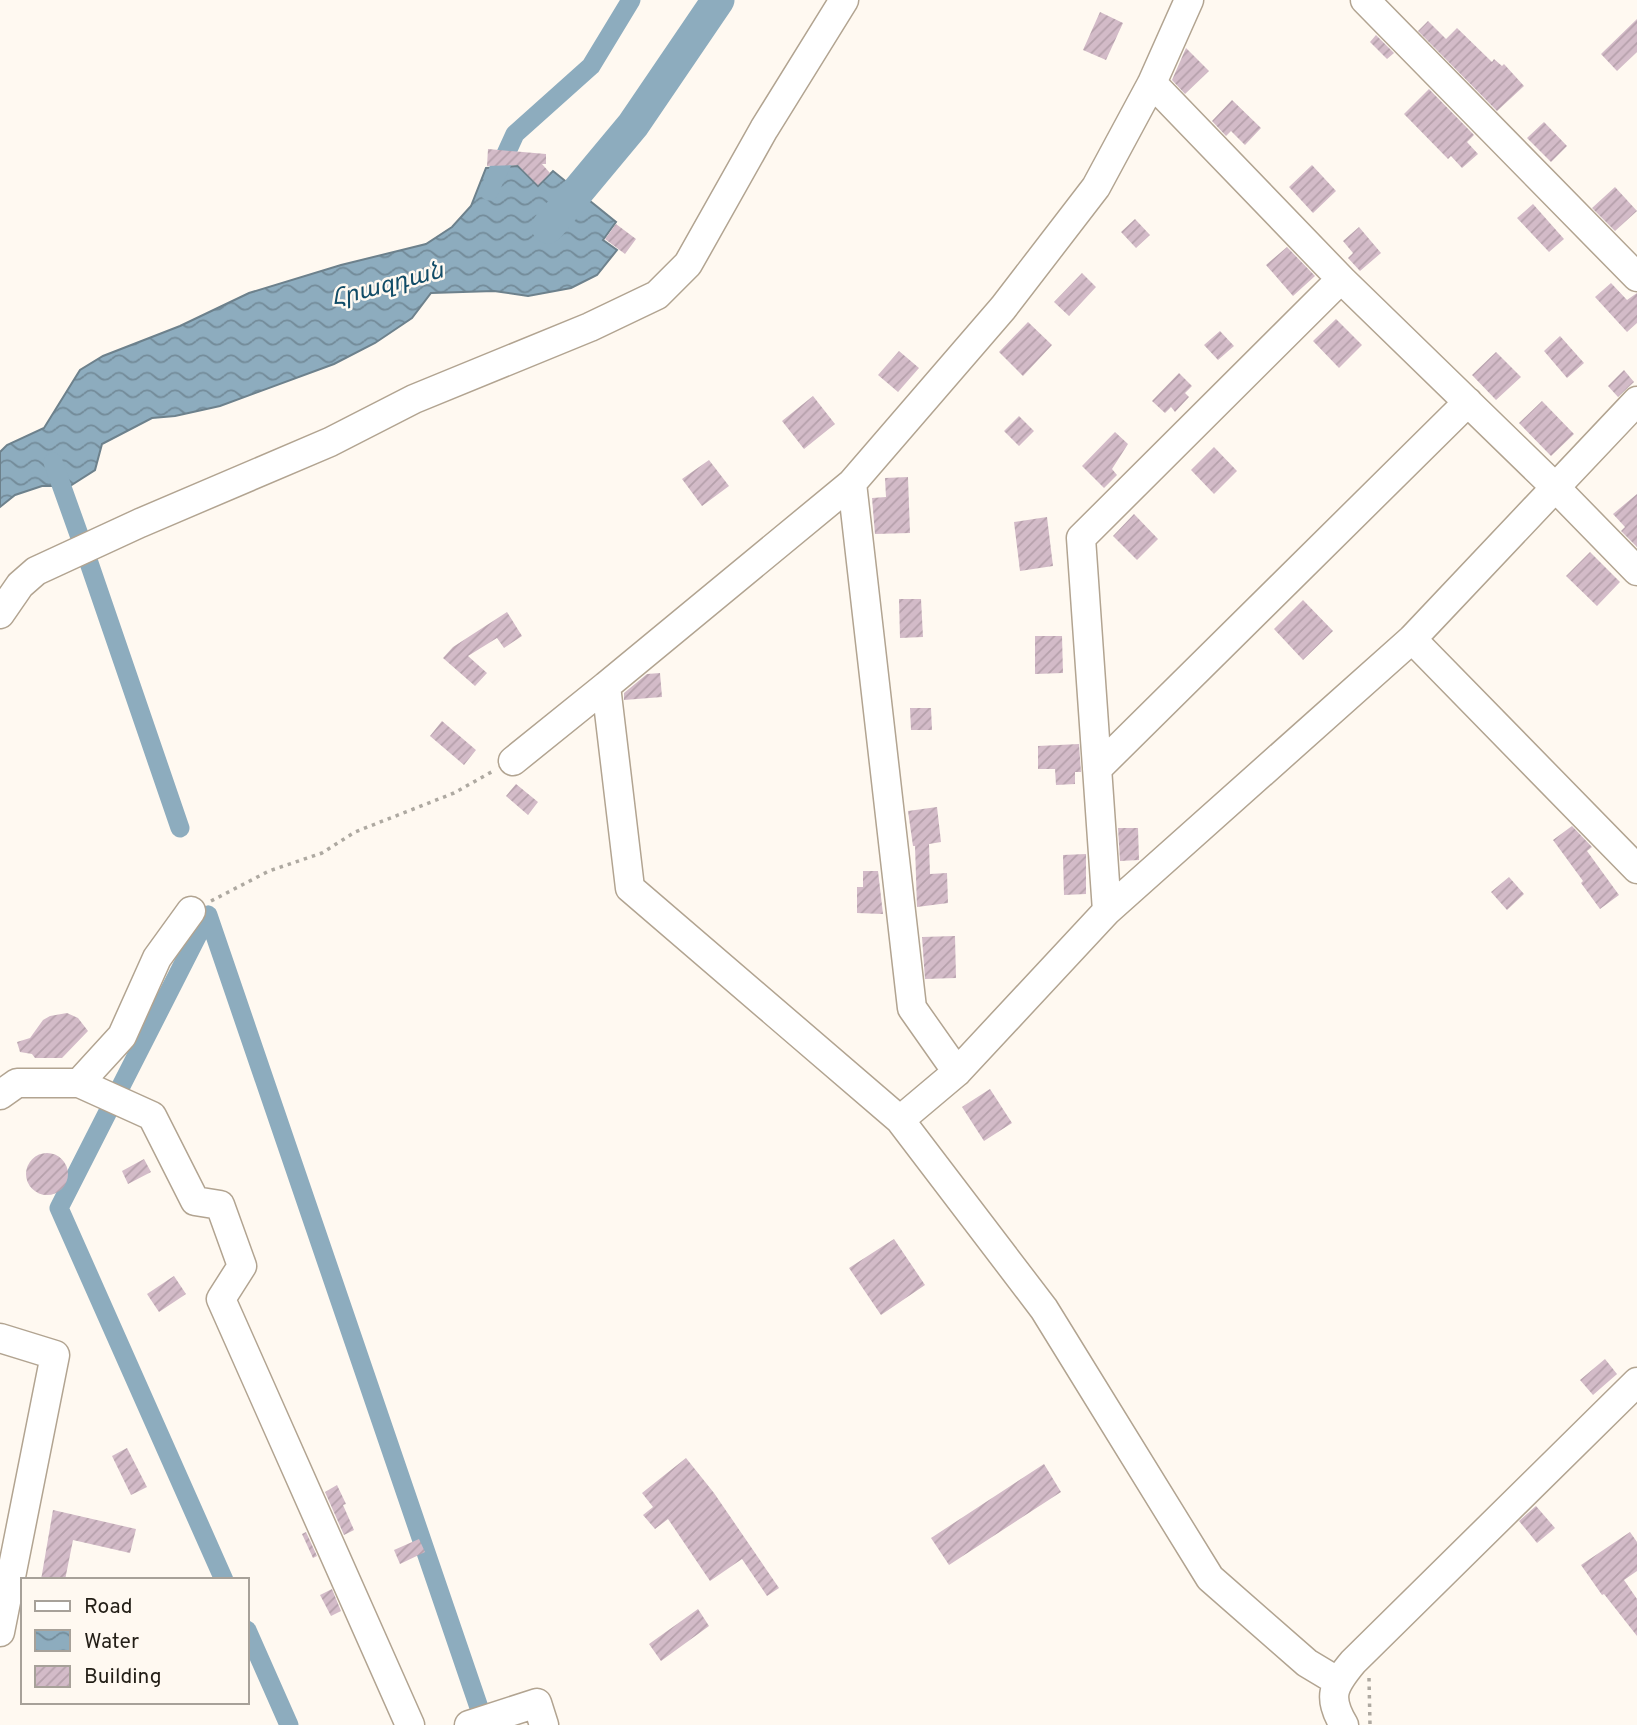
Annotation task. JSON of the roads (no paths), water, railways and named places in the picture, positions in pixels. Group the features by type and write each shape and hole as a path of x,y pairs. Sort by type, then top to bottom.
{"street":[{"path":"0,614 20,585 36,571 140,523 237,484 330,442 414,399 590,327 657,295 688,264 764,129 844,0"},
{"path":"513,761 852,483 1003,308 1096,187 1152,83 1189,0"},
{"path":"1365,0 1637,277"},
{"path":"1152,83 1341,279 1555,487 1637,571"},
{"path":"1107,911 1081,538 1341,279"},
{"path":"901,1120 957,1072 1107,911 1412,639 1637,401"},
{"path":"1097,769 1468,402"},
{"path":"852,483 912,1008 957,1072"},
{"path":"1412,639 1637,869"},
{"path":"606,686 630,888 901,1120 1044,1309 1210,1578 1307,1663 1337,1681"},
{"path":"79,1083 122,1036 157,958 191,911"},
{"path":"0,1096 17,1083 79,1083 152,1116 195,1201 220,1205 242,1266 221,1299 410,1725"},
{"path":"0,1338 55,1355 0,1632"},
{"path":"1343,1725 1333,1707 1337,1681 1401,1614 1637,1382"},
{"path":"482,1721 537,1703 544,1725"}],"water":[{"path":"518,166 538,186 553,171 616,222 603,240 617,250 597,275 571,288 528,296 494,291 431,293 412,318 375,343 334,364 220,406 152,418 102,444 95,470 70,486 42,486 15,495 0,507 0,452 7,445 44,428 80,370 103,356 180,326 249,293 341,265 426,244 452,227 471,206 486,168"}],"waterway":[{"path":"489,191 515,134 591,66 631,0"},
{"name":"Հրազդան","path":"548,227 633,125 718,0"},
{"path":"53,462 180,828"},
{"path":"208,915 485,1725"},
{"path":"208,915 59,1208 223,1578"},
{"path":"248,1632 289,1725"}]}
